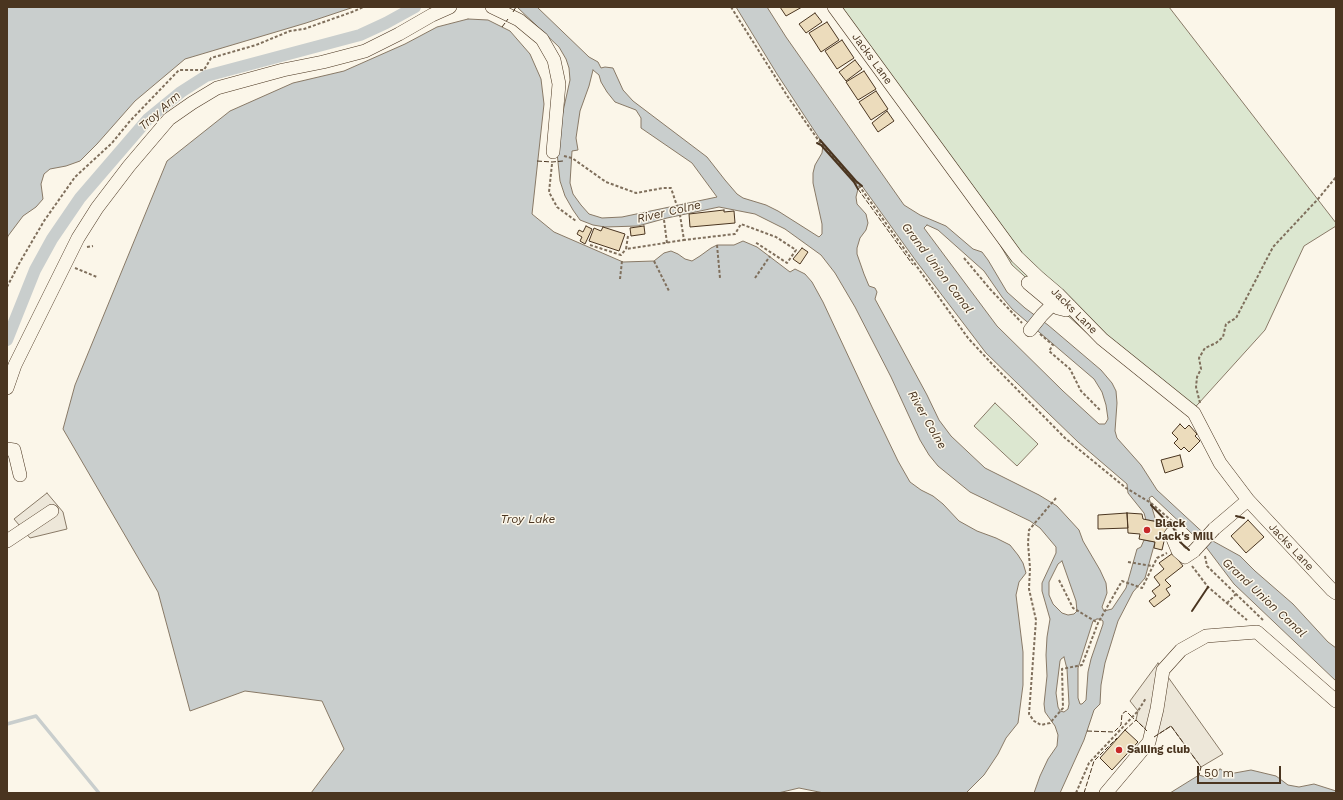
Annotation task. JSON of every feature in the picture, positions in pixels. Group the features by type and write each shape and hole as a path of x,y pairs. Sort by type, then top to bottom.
{"street":[{"path":"7,388 15,365 65,263 96,208 169,119 217,88 283,70 323,62 365,51 450,7"},
{"path":"492,7 519,20 542,39 554,60 559,84 553,152"},
{"name":"Jacks Lane","path":"834,7 1017,257 1070,306 1102,339 1194,413 1220,463 1248,500 1336,593"},
{"path":"1028,283 1058,308 1066,310 1070,306"},
{"path":"1032,328 1052,304"},
{"path":"7,450 14,450 20,475"},
{"path":"1173,529 1185,552 1248,500"},
{"path":"7,541 52,511"},
{"path":"1106,793 1149,742 1157,709 1163,670 1181,650 1206,636 1262,629 1336,701"}],"path":[{"path":"731,7 788,97 819,141 860,187 968,338 1065,438 1126,488 1151,503 1173,529"},
{"path":"553,152 550,192 557,207 576,221"},
{"path":"572,158 606,182 636,193 671,188 678,205 684,240"},
{"path":"1194,413 1201,402 1196,387 1197,377 1202,370 1199,358 1205,348 1216,343 1223,337 1226,324 1236,318 1273,247 1318,199 1336,177"},
{"path":"664,220 667,243"},
{"path":"626,249 735,234 741,224 776,237 796,250 787,263 755,242"},
{"path":"590,245 621,255 626,249 628,236"},
{"path":"718,245 720,278"},
{"path":"755,278 770,256"},
{"path":"964,258 990,289 1032,328 1053,345 1049,351 1070,369 1081,391 1101,411"},
{"path":"654,261 669,291"},
{"path":"620,279 622,262"},
{"path":"65,263 97,277"},
{"path":"1056,498 1030,530 1028,543 1030,568 1029,589 1036,620 1029,714 1034,721 1041,725 1050,724 1063,708 1062,669 1082,665 1098,622 1122,581 1142,588 1151,566 1157,558 1185,552 1208,587 1247,620 1262,629"},
{"path":"1130,563 1151,566"},
{"path":"1207,566 1236,594 1262,629"},
{"path":"1059,580 1073,608 1098,622"},
{"path":"1227,603 1236,594"},
{"path":"1076,793 1089,763 1138,711 1149,693"}],"green space":[{"path":"841,7 1169,7 1336,223 1336,226 1304,246 1265,330 1189,414 1098,343 1012,265 964,184"},
{"path":"995,403 1038,444 1017,466 974,426"}],"shaded area":[{"path":"47,493 63,512 67,529 30,538 14,519"},
{"path":"1158,663 1223,754 1201,767 1171,726 1154,737 1136,720 1138,711 1130,701"}],"water":[{"path":"7,7 354,7 185,59 135,101 80,161 66,166 50,169 44,174 41,184 43,199 36,207 23,216 8,236 7,240"},
{"path":"517,7 537,7 589,57 598,62 601,68 613,68 623,90 633,101 707,157 737,194 743,198 766,205 778,211 819,237 822,234 822,224 813,183 813,173 815,165 822,153 823,144 777,74 736,7 767,7 786,37 904,205 920,215 946,226 973,249 982,252 1007,292 1101,370 1112,383 1116,391 1117,403 1115,431 1117,438 1141,465 1157,490 1211,540 1240,556 1293,604 1328,642 1336,648 1336,681 1234,584 1206,547 1152,496 1149,498 1156,521 1146,520 1144,513 1128,493 1127,484 1078,442 986,353 916,261 862,186 858,189 856,197 857,204 866,214 868,223 866,230 860,238 857,254 864,274 869,286 875,288 877,292 875,299 939,420 951,436 985,468 1039,495 1057,506 1079,530 1083,541 1106,583 1107,593 1102,607 1104,611 1112,609 1126,588 1137,549 1141,547 1144,540 1155,542 1145,578 1133,592 1118,621 1105,663 1101,685 1100,704 1094,710 1084,740 1060,793 1034,793 1048,759 1057,746 1058,735 1055,726 1045,712 1044,704 1047,676 1047,637 1050,619 1042,591 1042,583 1056,553 1056,547 1040,528 1030,521 970,492 938,466 920,440 891,377 855,307 835,273 821,255 785,229 755,214 719,207 638,226 605,227 593,225 580,220 565,196 560,181 556,143 570,80 569,68 566,59 559,47","holes":["593,70 599,75 601,82 615,102 636,110 641,118 641,128 692,163 717,197 622,217 602,218 589,214 573,194 570,183 572,151 578,150 576,138 580,111","927,225 938,230 984,271 1012,309 1094,379 1102,392 1106,405 1108,419 1105,424 1099,424 997,326 924,228","1062,561 1076,601 1077,611 1074,614 1068,615 1062,613 1053,604 1049,595 1049,582 1058,564","1100,619 1103,621 1103,624 1088,672 1086,700 1082,704 1080,704 1078,698 1078,668 1093,621","1064,657 1067,669 1069,704 1068,709 1064,712 1060,711 1058,707 1056,693 1060,661"]},
{"name":"Troy Lake","path":"468,19 488,20 510,31 530,54 541,79 544,104 532,214 554,232 623,262 654,261 664,253 671,251 685,259 692,261 717,245 734,245 743,241 757,247 790,272 795,269 805,274 812,282 823,302 898,461 910,482 933,496 959,521 977,531 1010,545 1018,555 1023,563 1026,573 1019,582 1016,595 1023,652 1023,685 1018,723 1006,738 998,754 984,775 966,793 824,793 799,788 778,793 311,793 344,749 322,701 245,691 190,711 158,592 63,429 75,385 167,161 230,111 293,83 344,71 405,44 437,27"},
{"path":"1220,769 1229,774 1251,770 1276,776 1288,785 1299,787 1314,784 1336,791 1336,793 1170,793 1199,775 1212,779"}],"building":[{"path":"780,7 802,7 786,16"},
{"path":"815,13 822,22 806,33 799,24"},
{"path":"827,22 839,40 821,52 809,33"},
{"path":"842,40 854,58 837,69 825,51"},
{"path":"855,60 862,69 846,81 839,72"},
{"path":"864,71 876,89 858,100 846,82"},
{"path":"876,91 888,109 871,120 859,102"},
{"path":"887,111 894,121 878,132 872,123"},
{"path":"724,210 724,212 734,211 735,223 690,227 689,214"},
{"path":"586,226 592,229 585,244 580,241 582,237 577,234 579,230 583,232"},
{"path":"644,226 645,234 631,236 630,228"},
{"path":"603,227 625,234 619,251 589,241 594,228 601,231"},
{"path":"802,248 808,252 800,264 793,259"},
{"path":"1180,424 1185,429 1189,425 1197,434 1195,436 1200,441 1189,452 1184,447 1181,450 1174,443 1178,439 1172,433"},
{"path":"1180,455 1183,467 1165,473 1161,460"},
{"name":"Black Jack's Mill","path":"1127,513 1142,514 1143,519 1168,524 1162,550 1154,548 1155,542 1139,539 1140,534 1128,533"},
{"path":"1127,513 1128,528 1098,529 1098,515"},
{"path":"1248,520 1264,537 1246,553 1231,536"},
{"path":"1173,553 1183,566 1165,580 1171,586 1166,589 1170,595 1154,607 1149,601 1156,596 1152,591 1160,585 1154,577 1164,569 1159,563"},
{"name":"Sailing club","path":"1125,730 1138,742 1112,770 1100,758"}],"waterway":[{"name":"Troy Arm","path":"7,340 35,270 52,239 80,198 148,119 181,92 206,76 360,35 415,7"},
{"path":"7,724 36,716 99,793"}],"fence":[{"path":"513,12 516,7"},
{"path":"502,27 508,19"},
{"path":"537,161 563,161"},
{"path":"858,189 913,265"},
{"path":"1087,731 1114,732 1121,725 1122,714 1126,711 1134,719"},
{"path":"1124,731 1136,720 1147,731"},
{"path":"1154,737 1171,726 1201,767 1199,775"},
{"path":"1084,793 1094,761 1117,738"}],"wall":[{"path":"820,140 862,186"},
{"path":"817,143 821,145 854,182 858,189"},
{"path":"1151,505 1175,531"},
{"path":"1236,516 1244,518"},
{"path":"1180,542 1189,550"},
{"path":"1192,611 1208,587"}],"place":[{"name":"Black Jack's Mill","path":"1147,530"},
{"name":"Sailing club","path":"1119,750"}],"water label":[{"name":"River Colne","path":"669,212"},
{"name":"Grand Union Canal","path":"937,268"},
{"name":"River Colne","path":"927,420"},
{"name":"Grand Union Canal","path":"1264,598"}]}
